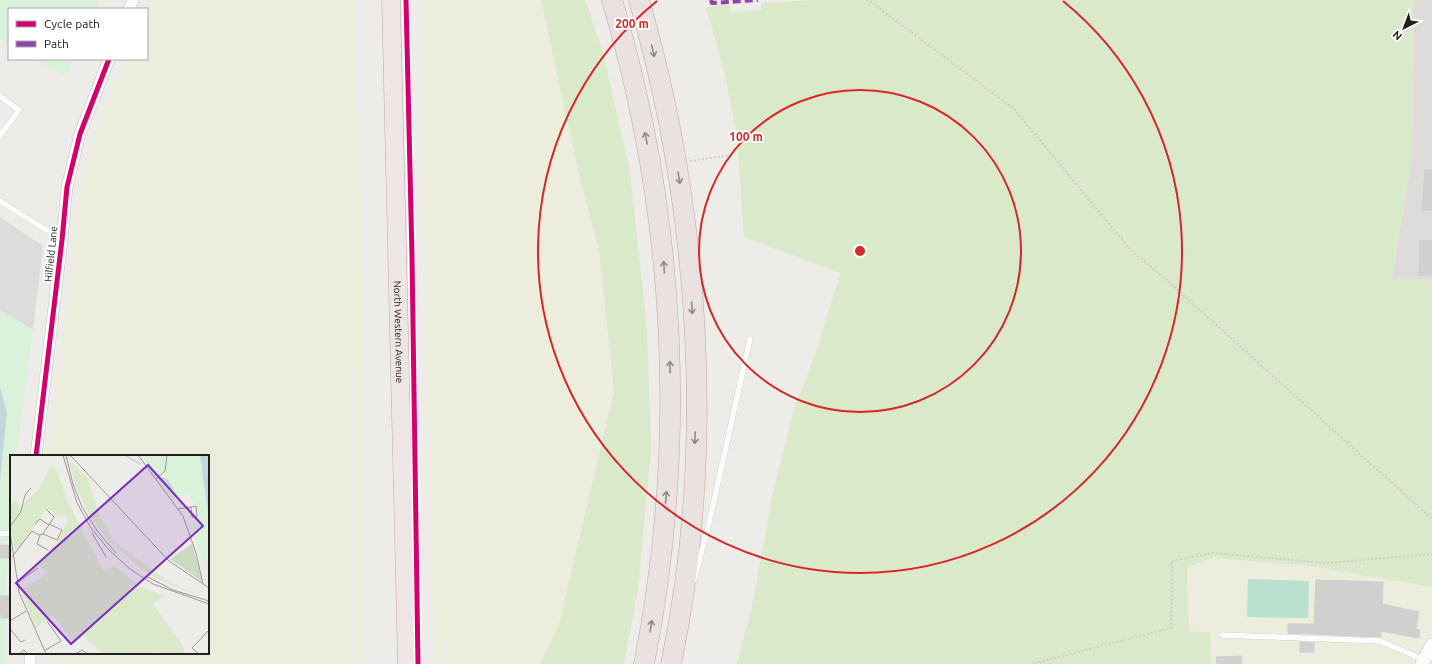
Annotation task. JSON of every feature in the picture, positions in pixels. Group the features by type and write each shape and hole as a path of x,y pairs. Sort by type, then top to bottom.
{"highway":[{"name":"North Western Avenue","path":"391,0 406,664"},
{"path":"612,0 634,83 647,145 663,249 668,328 670,413 668,479 657,590 644,664"},
{"path":"639,0 659,77 676,164 688,244 695,357 696,412 690,532 683,594 672,660"}],"street":[{"name":"Hilfield Lane","path":"36,455 62,240 64,207 71,165 80,134 109,60"}],"lane":[{"path":"0,96 19,110 0,136"},
{"path":"0,201 62,240"},
{"path":"692,589 707,532 750,339"},
{"path":"0,534 10,533"},
{"path":"672,660 690,596"},
{"path":"1222,635 1380,641 1428,654"}],"path":[{"path":"866,0 871,2 1014,109 1130,250 1177,289 1432,518"},
{"path":"676,164 732,154"},
{"path":"1031,664 1171,628 1172,561 1213,553 1327,563 1432,554"}],"shaded area":[{"path":"1414,0 1432,0 1432,280 1392,278 1412,156"},
{"path":"0,217 43,246 33,330 0,310"}],"green space":[{"path":"0,0 100,0 96,8 8,8 8,44 0,40"},
{"path":"149,0 355,0 364,304 366,664 49,664 49,654 209,654 209,455 48,455 86,159 125,60 148,60 148,8 145,8"},
{"path":"421,0 541,0 579,174 599,251 614,391 559,624 540,664 434,664 426,339"},
{"path":"541,0 586,0 604,57 630,172 647,329 651,449 638,589 624,664 540,664 559,624 614,391 599,251 579,174"},
{"path":"814,0 1414,0 1412,156 1392,278 1432,280 1432,587 1309,566 1212,558 1187,567 1189,631 1210,632 1211,664 737,664 752,606 773,492 794,409 817,350 840,273 744,237 737,137 725,75 706,7 730,5 731,12 761,10 761,3"},
{"path":"36,60 73,60 65,77"},
{"path":"0,310 33,330 16,455 10,455 10,517 5,601 5,664 0,664"},
{"path":"1212,558 1309,566 1432,587 1432,625 1412,664 1211,664 1210,632 1189,631 1187,566"},
{"path":"1248,579 1309,581 1308,618 1247,617"}],"water":[{"path":"0,388 7,412 0,481"}],"building":[{"path":"1425,170 1432,170 1432,210 1422,210"},
{"path":"1420,240 1432,241 1432,276 1419,275"},
{"path":"0,545 10,545 10,558 0,558"},
{"path":"1316,580 1383,582 1382,604 1419,612 1416,629 1420,630 1419,638 1381,631 1381,637 1288,633 1288,624 1314,624"},
{"path":"0,596 10,596 10,618 1,618"},
{"path":"1300,642 1314,643 1314,652 1300,652"},
{"path":"1241,656 1242,664 1217,664 1216,657"}],"marked path":[{"path":"711,0 712,3 758,0"}],"cycle path":[{"path":"406,0 412,256 418,664"},
{"path":"36,455 67,187 80,134 109,60"}]}
